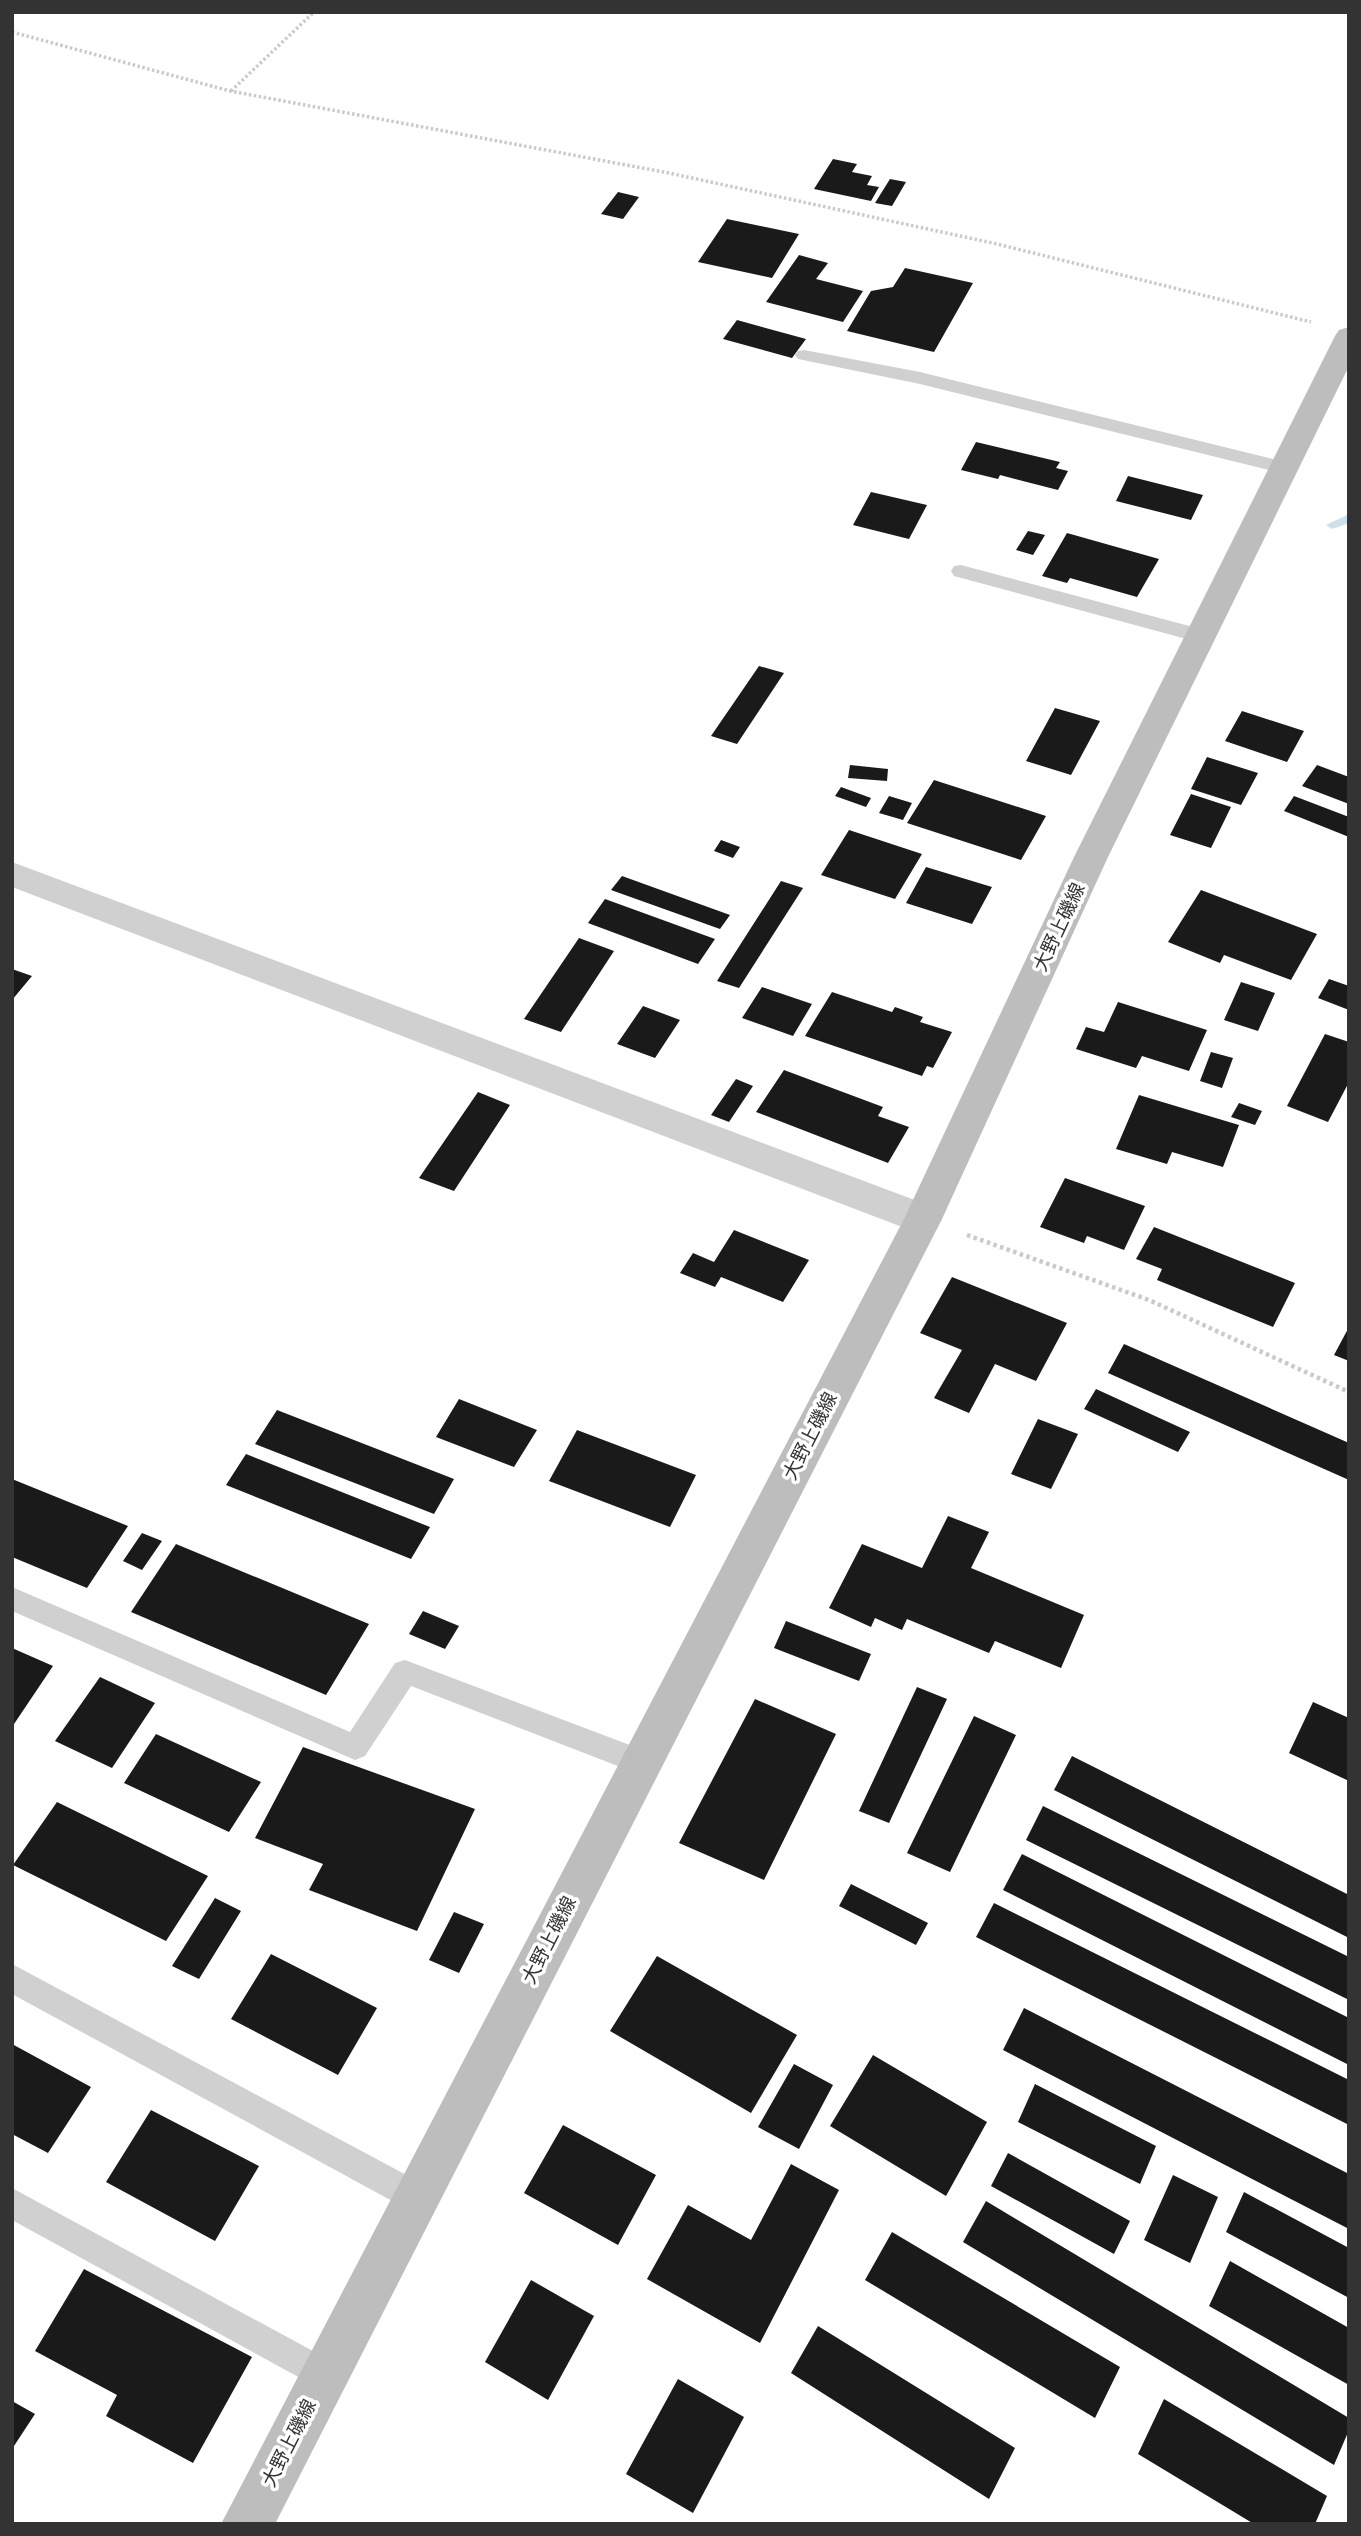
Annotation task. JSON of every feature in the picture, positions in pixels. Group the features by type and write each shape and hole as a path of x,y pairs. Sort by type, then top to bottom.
{"main road":[{"name":"大野上磯線","path":"247,2524 923,1219 1091,857 1285,468 1336,330"}],"street":[{"path":"12,874 923,1219"}],"lane":[{"path":"804,355 920,378 1285,468"},
{"path":"961,571 1201,636"},
{"path":"12,1599 355,1747 405,1672 641,1762"},
{"path":"12,1978 416,2197"},
{"path":"12,2203 324,2374"}],"path":[{"path":"230,91 314,12"},
{"path":"12,32 230,91 696,179 997,244 1336,330"},
{"path":"923,1219 1149,1300 1349,1392"}],"building":[{"path":"833,159 857,164 852,172 872,176 867,185 879,187 871,201 814,189"},
{"path":"890,179 906,182 892,206 875,203"},
{"path":"618,192 639,197 623,219 601,214"},
{"path":"727,219 799,234 772,278 698,262"},
{"path":"799,255 828,263 816,279 863,291 843,322 766,302"},
{"path":"905,268 973,283 934,352 847,331 871,291 893,287"},
{"path":"737,320 806,339 792,358 723,339"},
{"path":"976,442 1060,462 1056,468 1068,471 1058,490 1000,475 998,479 961,470"},
{"path":"1128,476 1203,495 1191,520 1116,501"},
{"path":"871,492 927,505 909,539 853,525"},
{"path":"1028,531 1045,535 1033,555 1016,550"},
{"path":"1067,533 1159,559 1137,597 1070,578 1067,583 1042,576"},
{"path":"759,666 784,673 737,744 711,736"},
{"path":"1055,708 1100,721 1071,775 1026,761"},
{"path":"1242,711 1304,731 1287,762 1225,741"},
{"path":"1207,757 1258,773 1241,805 1191,789"},
{"path":"850,765 888,769 887,781 848,778"},
{"path":"1317,765 1349,777 1349,804 1302,786"},
{"path":"934,780 1046,816 1021,860 907,823"},
{"path":"841,787 871,798 866,807 835,796"},
{"path":"1191,794 1231,807 1211,848 1170,835"},
{"path":"889,796 912,803 903,820 879,813"},
{"path":"1294,796 1349,817 1349,837 1284,811"},
{"path":"849,830 922,854 895,899 821,875"},
{"path":"721,840 740,847 733,858 714,851"},
{"path":"926,867 992,887 972,924 906,903"},
{"path":"622,876 730,915 720,929 611,890"},
{"path":"781,881 803,888 739,988 717,981"},
{"path":"1201,890 1317,934 1291,980 1224,955 1220,963 1168,942"},
{"path":"605,899 715,939 698,964 588,923"},
{"path":"579,938 614,951 561,1032 524,1019"},
{"path":"12,969 32,976 12,1000"},
{"path":"1329,979 1349,986 1349,1010 1318,998"},
{"path":"1241,982 1275,993 1258,1031 1224,1020"},
{"path":"762,987 812,1004 793,1036 742,1018"},
{"path":"832,992 892,1012 895,1007 923,1017 920,1022 952,1032 933,1068 927,1066 922,1076 805,1036"},
{"path":"1118,1002 1207,1030 1189,1071 1142,1056 1136,1068 1076,1049 1086,1027 1104,1032"},
{"path":"643,1006 680,1020 655,1058 617,1044"},
{"path":"1325,1034 1349,1042 1349,1082 1328,1122 1287,1106"},
{"path":"1211,1052 1233,1058 1222,1088 1200,1081"},
{"path":"784,1070 883,1107 878,1116 909,1127 888,1163 756,1112"},
{"path":"736,1079 753,1086 729,1122 711,1115"},
{"path":"478,1092 510,1105 454,1191 419,1178"},
{"path":"1139,1095 1239,1125 1223,1167 1172,1152 1167,1164 1116,1149"},
{"path":"1239,1103 1262,1111 1255,1125 1231,1117"},
{"path":"1065,1178 1145,1206 1124,1250 1087,1236 1084,1243 1040,1227"},
{"path":"1154,1227 1295,1283 1273,1327 1157,1280 1162,1269 1136,1259"},
{"path":"734,1230 809,1260 783,1302 721,1277 715,1287 680,1273 693,1253 714,1262"},
{"path":"952,1277 1067,1323 1036,1381 995,1364 969,1413 934,1398 962,1350 920,1333"},
{"path":"1349,1327 1349,1361 1334,1355"},
{"path":"1124,1344 1349,1443 1349,1480 1108,1373"},
{"path":"1096,1389 1190,1432 1178,1452 1084,1409"},
{"path":"459,1399 537,1430 514,1467 436,1437"},
{"path":"277,1410 454,1479 434,1514 255,1444"},
{"path":"1038,1419 1078,1434 1051,1489 1011,1474"},
{"path":"577,1430 696,1475 670,1527 549,1481"},
{"path":"246,1454 430,1527 411,1559 226,1485"},
{"path":"12,1479 128,1526 87,1588 12,1557"},
{"path":"948,1516 989,1532 971,1568 1084,1615 1061,1668 995,1641 989,1653 907,1619 902,1630 875,1618 871,1627 829,1608 862,1544 922,1568"},
{"path":"142,1533 162,1541 142,1570 123,1561"},
{"path":"176,1544 369,1624 326,1695 131,1612"},
{"path":"423,1611 459,1626 445,1649 409,1634"},
{"path":"786,1621 871,1654 859,1681 774,1648"},
{"path":"12,1648 53,1666 12,1727"},
{"path":"100,1677 155,1703 112,1768 55,1741"},
{"path":"917,1687 947,1699 889,1823 859,1811"},
{"path":"755,1699 836,1734 764,1880 679,1843"},
{"path":"1313,1702 1349,1718 1349,1781 1289,1753"},
{"path":"974,1716 1016,1735 950,1872 907,1853"},
{"path":"156,1734 261,1782 229,1832 124,1783"},
{"path":"303,1747 475,1809 417,1931 309,1890 323,1864 255,1838"},
{"path":"1072,1756 1349,1895 1349,1938 1054,1790"},
{"path":"57,1802 208,1876 166,1941 13,1865"},
{"path":"1043,1806 1349,1957 1349,2000 1026,1840"},
{"path":"1022,1854 1349,2018 1349,2065 1003,1890"},
{"path":"851,1884 928,1923 916,1945 839,1906"},
{"path":"215,1898 241,1911 199,1979 172,1966"},
{"path":"994,1903 1349,2080 1349,2125 976,1937"},
{"path":"454,1912 484,1924 459,1973 429,1960"},
{"path":"271,1954 377,2008 338,2075 231,2019"},
{"path":"657,1956 797,2035 751,2113 610,2031"},
{"path":"1024,2008 1349,2174 1349,2229 1003,2050"},
{"path":"12,2044 91,2087 48,2153 12,2134"},
{"path":"873,2055 987,2122 946,2196 830,2126"},
{"path":"794,2064 833,2085 799,2149 758,2127"},
{"path":"1035,2084 1156,2146 1140,2184 1018,2122"},
{"path":"151,2110 259,2166 215,2241 106,2182"},
{"path":"563,2125 656,2175 618,2245 524,2193"},
{"path":"1008,2153 1130,2221 1114,2254 991,2186"},
{"path":"791,2164 839,2190 760,2343 647,2279 688,2205 751,2240"},
{"path":"1173,2175 1218,2197 1190,2263 1144,2240"},
{"path":"1244,2192 1349,2248 1349,2298 1226,2232"},
{"path":"986,2201 1349,2418 1349,2430 1334,2465 963,2242"},
{"path":"892,2232 1120,2367 1095,2418 865,2280"},
{"path":"1230,2261 1349,2328 1349,2385 1209,2306"},
{"path":"84,2269 252,2357 193,2463 106,2416 117,2395 35,2351"},
{"path":"531,2280 594,2316 548,2400 485,2362"},
{"path":"818,2326 1015,2448 989,2499 791,2373"},
{"path":"678,2379 744,2417 693,2513 626,2474"},
{"path":"1164,2399 1327,2496 1315,2524 1254,2524 1138,2454"},
{"path":"12,2401 35,2414 12,2449"}],"waterway":[{"path":"1332,525 1349,518"}]}
